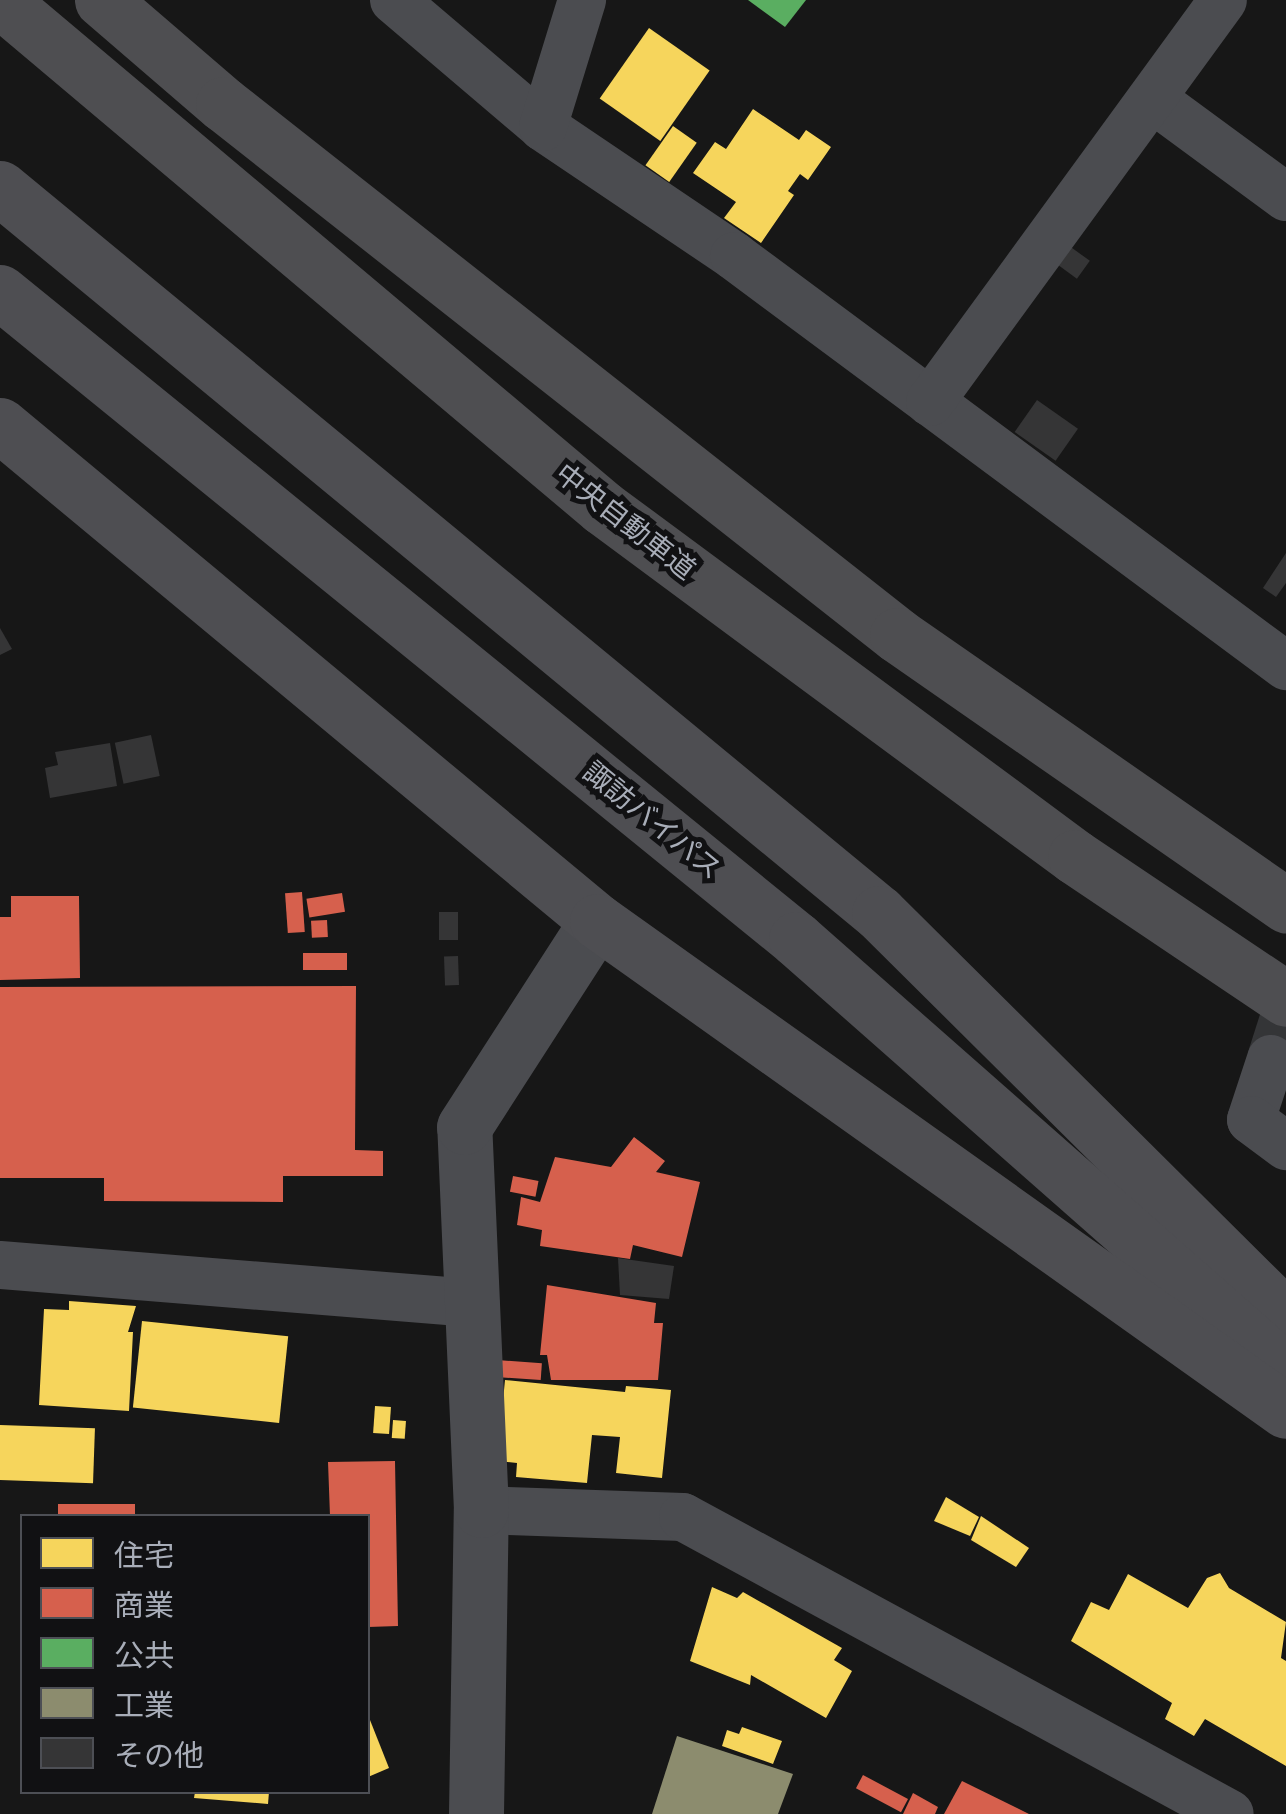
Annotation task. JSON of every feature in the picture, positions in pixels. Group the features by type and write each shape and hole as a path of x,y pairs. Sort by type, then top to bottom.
{"highway":[{"name":"中央自動車道","path":"0,0 603,508 1075,858 1286,998"},
{"path":"102,0 222,104 896,634 1286,906"},
{"path":"0,188 879,914 1286,1316"},
{"name":"諏訪バイパス","path":"0,264 812,925 1286,1336"},
{"name":"諏訪バイパス","path":"0,292 796,939 1286,1371"},
{"path":"5,435 597,921 1286,1411"}],"street":[{"path":"394,0 543,127 734,256 1286,666"},
{"path":"543,127 582,0"},
{"path":"930,402 1154,100 1223,0"},
{"path":"1154,100 1286,197"},
{"path":"476,1814 481,1510 475,1303 464,1127 597,921"},
{"path":"1271,1059 1252,1120 1286,1146"},
{"path":"0,1266 475,1303"},
{"path":"481,1510 683,1516 1230,1814"}],"building: 住宅":[{"path":"649,28 710,70 660,141 600,98"},
{"path":"753,109 799,140 806,130 831,147 808,180 800,174 788,191 794,195 761,243 724,218 736,202 693,173 715,142 726,149"},
{"path":"673,126 697,143 669,182 645,165"},
{"path":"69,1301 136,1306 128,1332 133,1332 129,1411 39,1405 44,1309 69,1310"},
{"path":"142,1321 288,1336 279,1423 133,1408"},
{"path":"505,1380 625,1392 626,1386 671,1390 662,1478 616,1473 620,1437 592,1435 587,1483 516,1477 517,1463 497,1461"},
{"path":"375,1406 391,1407 389,1434 373,1433"},
{"path":"393,1420 406,1421 405,1439 392,1438"},
{"path":"0,1425 95,1428 93,1483 0,1480"},
{"path":"946,1497 979,1517 970,1536 934,1521"},
{"path":"981,1516 1029,1548 1016,1567 971,1540"},
{"path":"1220,1573 1229,1588 1286,1622 1281,1658 1286,1661 1286,1766 1205,1719 1194,1736 1165,1719 1172,1703 1071,1641 1091,1602 1109,1610 1128,1574 1188,1608 1207,1578"},
{"path":"712,1587 737,1598 743,1592 842,1648 834,1660 852,1671 826,1718 751,1675 750,1685 690,1661"},
{"path":"370,1720 389,1768 370,1776"},
{"path":"742,1727 782,1741 773,1764 722,1746 727,1730 739,1734"},
{"path":"195,1794 269,1794 268,1804 194,1798"}],"building: 商業":[{"path":"302,892 305,932 288,933 285,893"},
{"path":"342,893 345,912 309,917 306,899"},
{"path":"11,896 79,896 80,978 0,980 0,917 11,917"},
{"path":"327,920 328,937 312,938 311,921"},
{"path":"303,953 347,953 347,970 303,970"},
{"path":"356,986 355,1150 383,1151 383,1176 283,1176 283,1202 104,1201 104,1178 0,1178 0,987"},
{"path":"634,1137 665,1161 656,1172 700,1182 682,1257 633,1245 630,1259 540,1246 542,1230 517,1225 521,1197 540,1202 555,1157 611,1167"},
{"path":"513,1176 539,1181 535,1197 510,1192"},
{"path":"547,1285 656,1303 654,1323 663,1323 658,1380 551,1380 547,1355 540,1355"},
{"path":"497,1360 542,1363 541,1380 496,1377"},
{"path":"395,1461 398,1626 370,1627 370,1514 330,1514 328,1462"},
{"path":"58,1504 135,1504 135,1514 58,1514"},
{"path":"863,1775 908,1799 901,1812 856,1788"},
{"path":"962,1781 1029,1814 944,1814"},
{"path":"913,1793 938,1807 935,1814 903,1814"}],"building: 公共":[{"path":"748,0 806,0 785,27"}],"building: 工業":[{"path":"677,1736 793,1774 778,1814 652,1814"}],"building: その他":[{"path":"1068,245 1090,261 1077,279 1055,263"},
{"path":"1037,400 1078,429 1056,461 1015,432"},
{"path":"1286,553 1286,583 1276,597 1263,588"},
{"path":"0,628 12,649 0,655"},
{"path":"151,735 160,776 124,784 115,743"},
{"path":"110,743 117,786 50,798 45,768 58,765 55,752"},
{"path":"439,912 458,912 458,940 439,940"},
{"path":"444,956 458,956 459,985 445,985"},
{"path":"618,1258 674,1266 669,1299 620,1295"}],"tunnel":[{"path":"1271,1059 1286,1012"}]}
